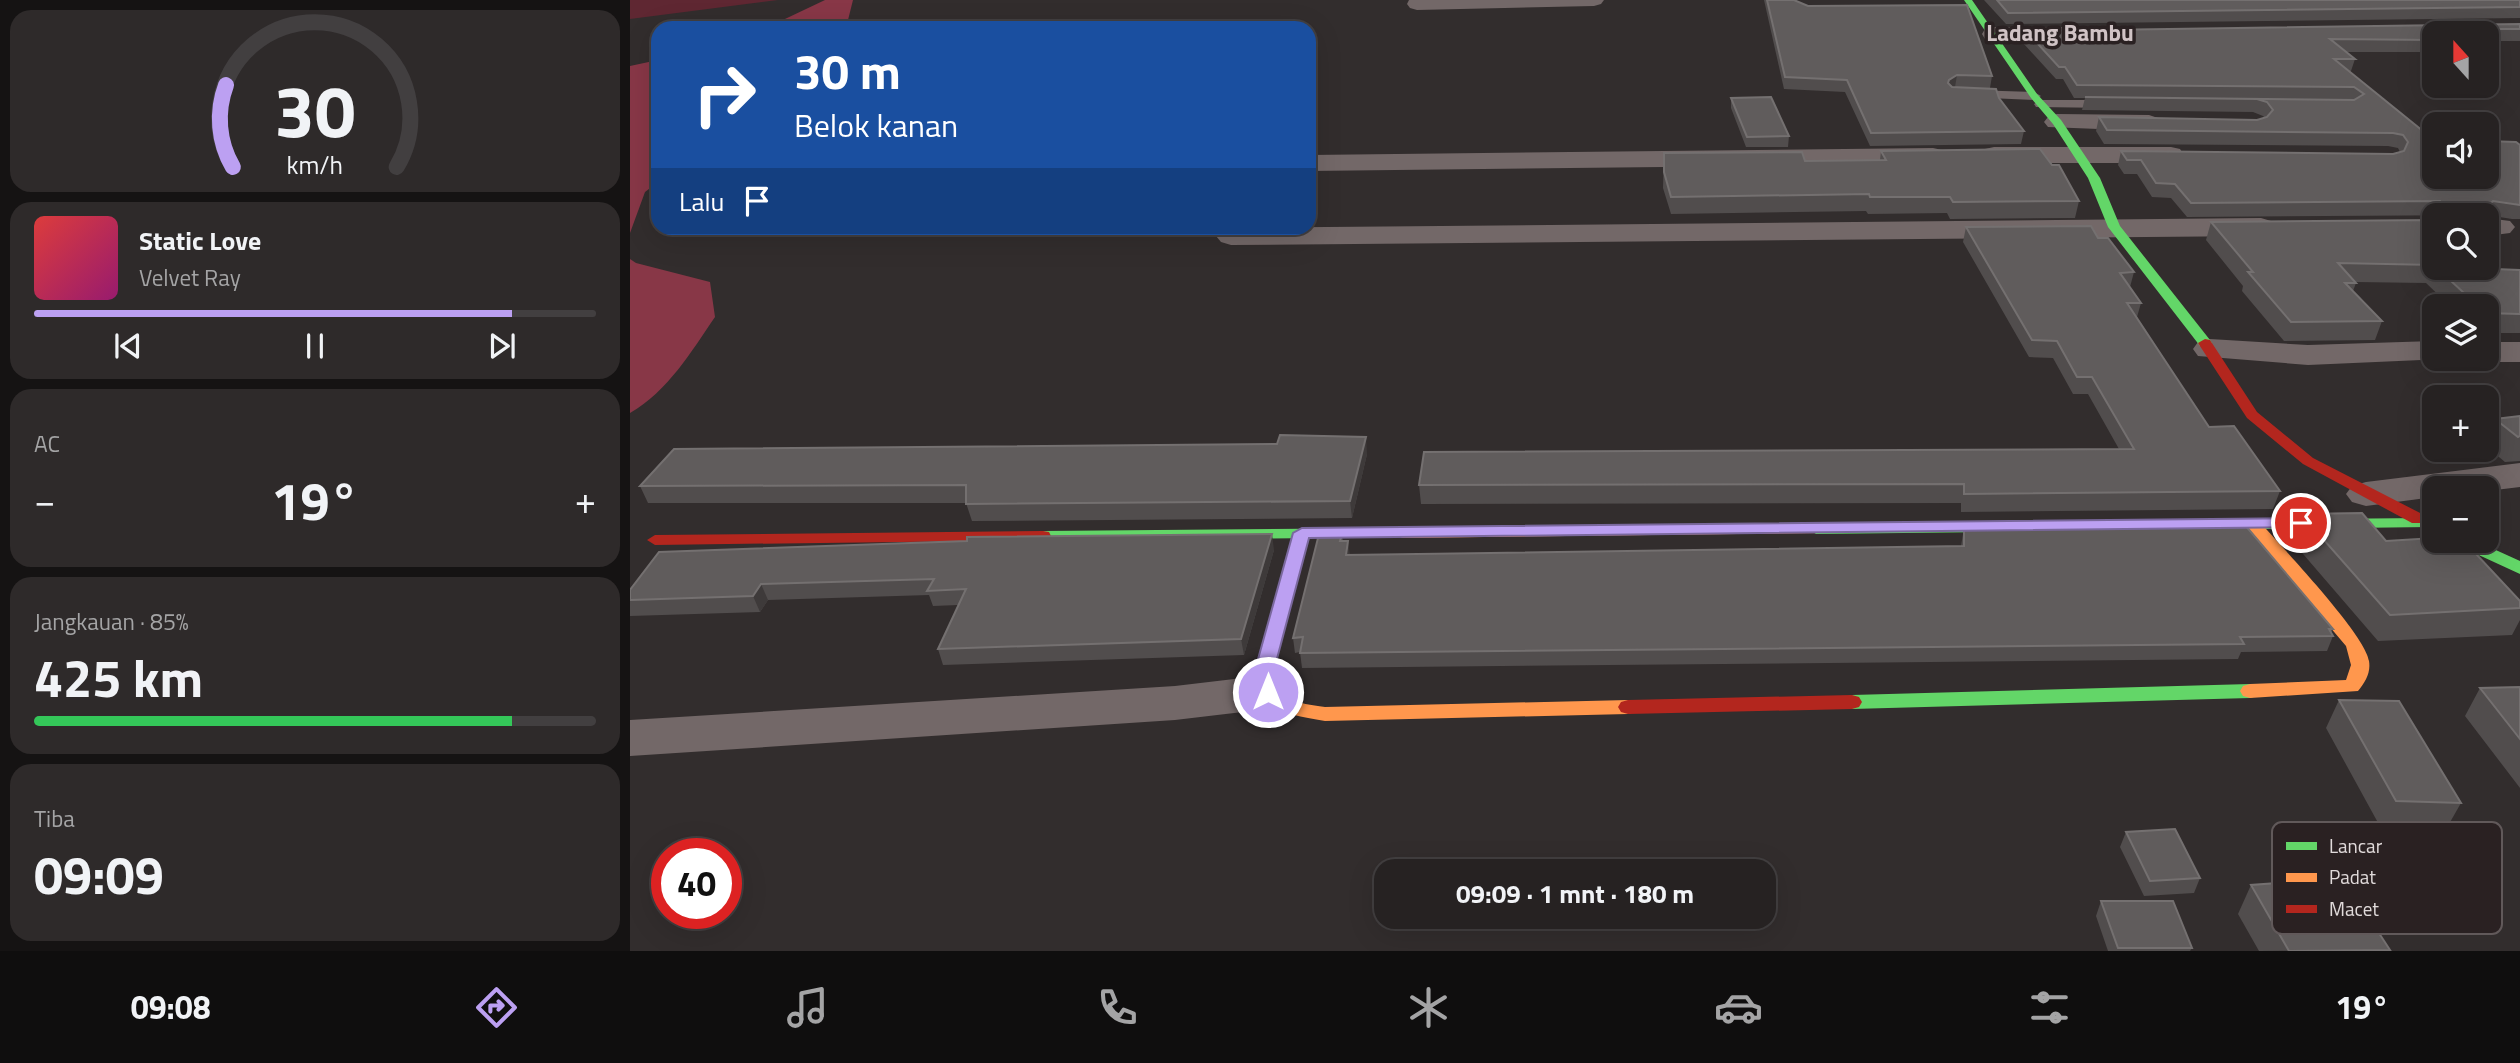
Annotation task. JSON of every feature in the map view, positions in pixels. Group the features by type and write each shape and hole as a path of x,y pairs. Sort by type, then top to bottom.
{"street":[{"path":"1417,4 1594,0"},
{"path":"1945,7 1970,4 1993,34 2094,178 2114,228 2210,349 2252,415 2308,461 2366,494 2422,521"},
{"path":"1993,34 2104,32"},
{"path":"2044,107 2169,123"},
{"path":"1316,163 2078,154 2201,156"},
{"path":"2094,178 2176,179"},
{"path":"1231,236 2281,227"},
{"path":"2210,349 2308,355 2422,351"},
{"path":"2499,352 2520,352"},
{"path":"2366,494 2520,475"},
{"path":"656,540 2252,524 2422,525"},
{"path":"1302,533 1265,670 1268,692 1277,701 1289,707 1325,714 2153,695 2351,686 2359,679 2362,668 2354,643 2252,524"},
{"path":"2488,553 2520,568"},
{"path":"630,738 1175,703 1268,692"}],"lane":[{"path":"1955,94 2044,107 2122,104"}],"shaded area":[{"path":"630,0 778,0 630,19"},
{"path":"825,0 853,0 848,21 781,21"},
{"path":"651,62 651,187 645,192 630,233 630,66"},
{"path":"630,259 636,263 710,282 715,317 667,382 656,394 630,413"}],"building":[{"path":"1767,0 1794,0 1808,6 1967,5 1992,76 1957,75 1948,83 1952,87 1996,89 1999,98 2024,131 1871,133 1847,80 1785,77"},
{"path":"1997,0 2520,0 2520,7 2008,13"},
{"path":"2499,24 2520,24 2520,29 2499,29"},
{"path":"2422,25 2422,40 2330,39 2355,59 2334,59 2422,130 2422,189 2499,189 2499,141 2516,142 2520,145 2520,205 2493,201 2191,203 2175,184 2156,183 2141,160 2127,160 2121,151 2393,154 2404,151 2408,142 2403,135 2393,133 2107,130 2099,117 2257,120 2267,117 2273,110 2267,102 2257,99 2085,97 2354,100 2364,94 2354,87 2077,85 2065,67 2059,67 2026,31"},
{"path":"1771,97 1789,136 1747,137 1731,98"},
{"path":"2040,149 2052,165 2059,165 2079,201 1953,202 1950,197 1870,197 1869,194 1671,197 1664,172 1664,153 1802,152 1805,161 1886,160 1881,151"},
{"path":"2422,220 2422,265 2338,263 2356,283 2345,283 2382,321 2291,322 2248,272 2253,272 2211,222"},
{"path":"2091,226 2098,238 2108,238 2134,272 2120,273 2141,303 2127,303 2209,427 2234,426 2280,491 1964,494 1964,484 1419,485 1424,452 2134,449 2092,377 2077,377 2057,341 2032,340 1966,227"},
{"path":"2499,269 2520,270 2520,314 2499,313 2499,294 2465,294 2450,280 2499,280"},
{"path":"2520,416 2520,436 2499,422 2499,419"},
{"path":"1280,435 1366,437 1350,501 966,504 966,485 640,486 674,449 1277,444"},
{"path":"2362,513 2386,541 2422,539 2422,553 2475,553 2520,601 2520,608 2390,615 2301,514"},
{"path":"2245,525 2333,629 2329,629 2333,636 2240,637 2244,644 1300,653 1303,637 1293,638 1319,534 1342,534 1340,541 1348,541 1346,555 1964,546 1964,528"},
{"path":"1272,534 1241,639 938,649 966,589 927,591 934,579 761,584 753,596 630,600 630,590 659,552 967,541 967,537"},
{"path":"2520,687 2520,739 2480,688"},
{"path":"2339,700 2399,701 2461,803 2396,801"},
{"path":"2175,829 2200,878 2150,881 2126,832"},
{"path":"2272,883 2272,921 2251,885"},
{"path":"2101,901 2173,901 2192,948 2118,948"},
{"path":"2279,934 2380,934 2390,950 2289,951"}],"traffic: fast":[{"path":"1968,0 2034,96 2057,122 2094,178 2114,227 2205,343"},
{"path":"1816,529 2422,523"},
{"path":"1043,536 1402,533"},
{"path":"2488,553 2520,568"},
{"path":"1852,702 2250,691"}],"traffic: slow":[{"path":"2250,691 2351,686 2360,670 2359,654 2354,643 2252,524"},
{"path":"1402,533 1816,529"},
{"path":"1302,533 1265,670 1271,692 1284,704 1325,714 1628,707"}],"traffic: jam":[{"path":"2205,343 2252,415 2308,461 2418,519"},
{"path":"655,540 1043,536"},
{"path":"1628,707 1852,702"}],"district":[{"name":"Ladang Bambu","path":"2060,32"}],"route":[{"path":"1268,692 1265,670 1302,533 2301,523"}]}
